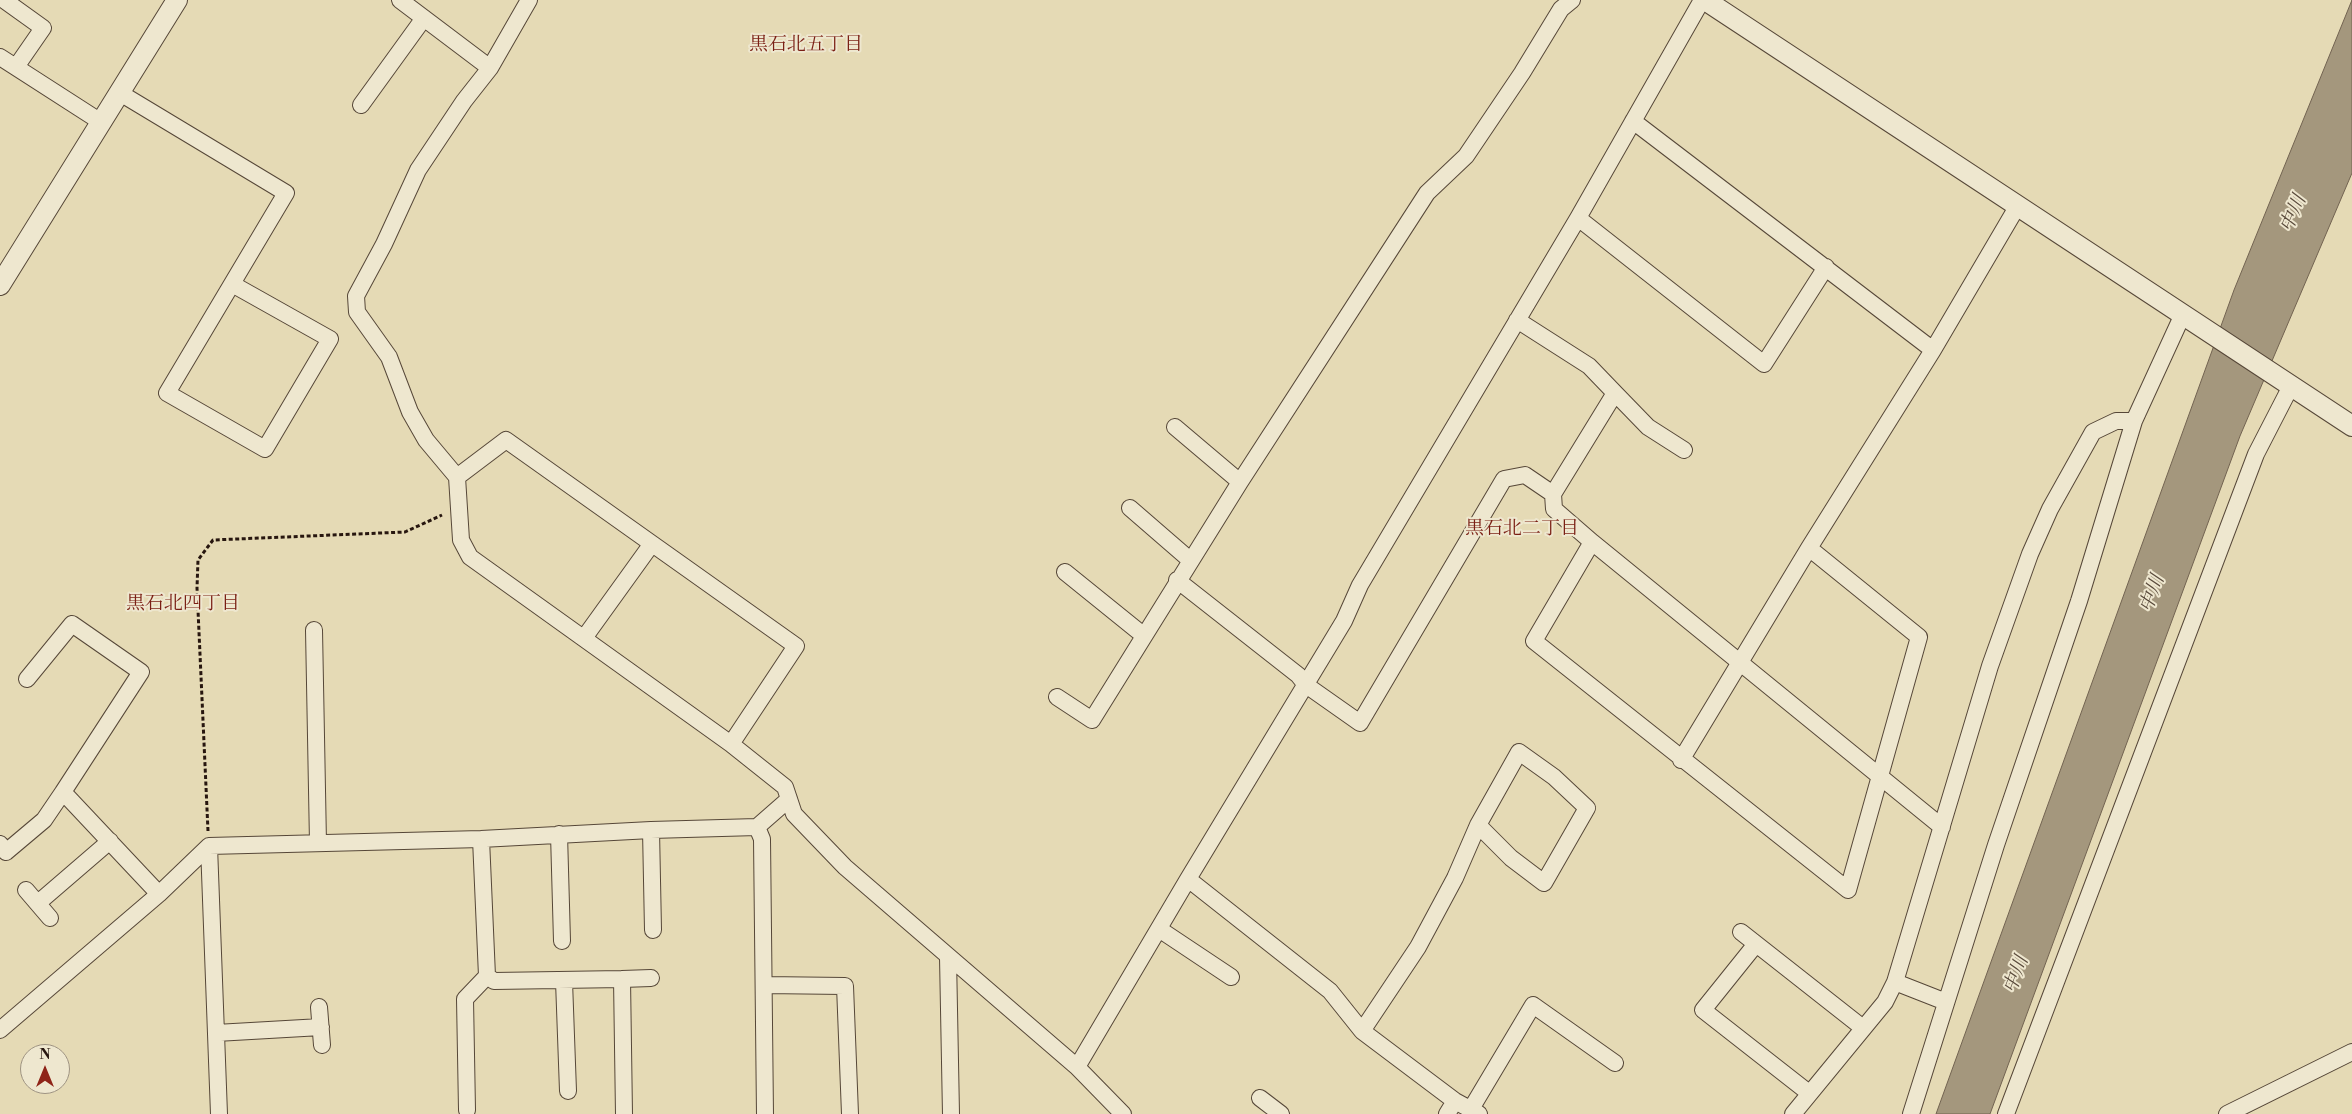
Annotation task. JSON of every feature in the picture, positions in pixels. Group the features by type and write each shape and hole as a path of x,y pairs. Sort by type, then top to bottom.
{"street":[{"path":"4,0 43,28 16,67"},
{"path":"0,285 177,0"},
{"path":"529,0 490,68 464,101 418,170 384,244 356,296 357,312 389,356 410,412 426,440 457,477 460,540 470,557 731,744 785,787 794,814 844,867 1077,1067 1123,1114"},
{"path":"1057,697 1092,720 1177,580 1427,193 1466,156 1522,73 1560,8 1572,0"},
{"path":"1077,1067 1158,928 1344,621 1360,585 1578,218 1704,0 2352,426"},
{"path":"403,1 490,68"},
{"path":"361,105 424,18"},
{"path":"0,57 101,122"},
{"path":"120,92 286,193 232,284 167,394 265,450 330,339 232,284"},
{"path":"1633,121 1826,266 1933,350"},
{"path":"1681,760 1809,548 1933,350 2017,207"},
{"path":"1578,218 1764,364 1826,266"},
{"path":"1911,1114 1996,845 2079,601 2134,421 2183,314"},
{"path":"1517,320 1589,366 1648,427 1684,450"},
{"path":"2006,1114 2285,382"},
{"path":"1615,393 1553,494 1554,509 1740,664 1942,827"},
{"path":"1792,1114 1885,1002 1895,982 1990,666 2030,554 2050,509 2093,432 2116,421 2134,421"},
{"path":"1175,427 1240,482"},
{"path":"457,477 506,440 651,545 796,646 731,744"},
{"path":"1177,580 1298,675 1306,685 1360,723 1504,479 1525,475 1553,494"},
{"path":"1130,508 1190,560"},
{"path":"1592,542 1534,641 1681,760 1848,890 1919,637 1809,548"},
{"path":"584,638 651,545"},
{"path":"1065,572 1143,635"},
{"path":"0,844 6,852 44,820 141,672 72,624 27,679"},
{"path":"314,630 318,843"},
{"path":"1362,1031 1418,947 1455,878 1478,825 1519,752 1554,777 1586,808 1544,883 1511,858 1478,825"},
{"path":"63,792 159,894"},
{"path":"0,1030 159,894 208,846 481,840 559,834 756,827 789,799"},
{"path":"756,827 762,839 765,1114"},
{"path":"650,830 653,930"},
{"path":"559,834 562,941"},
{"path":"467,1110 465,998 487,976 481,840"},
{"path":"38,903 110,841"},
{"path":"208,846 219,1114"},
{"path":"1188,879 1330,991 1362,1031 1451,1108 1475,1111 1533,1005 1615,1063"},
{"path":"26,890 50,918"},
{"path":"1158,928 1231,977"},
{"path":"1741,932 1863,1028"},
{"path":"1756,944 1703,1010 1809,1093"},
{"path":"948,958 952,1114"},
{"path":"487,976 494,981 651,978"},
{"path":"622,979 624,1114"},
{"path":"564,981 568,1091"},
{"path":"1895,982 1946,1002"},
{"path":"764,986 845,986 850,1114"},
{"path":"319,1007 322,1045"},
{"path":"216,1032 321,1027"},
{"path":"2227,1114 2352,1052"},
{"path":"1260,1098 1281,1114"}],"path":[{"path":"208,846 197,588 198,560 212,540 405,532 459,507"}],"water":[{"name":"中川","path":"2352,0 2352,173 2240,436 1990,1114 1936,1114 2234,290"}],"district":[{"name":"黒石北五丁目","path":"806,45"},
{"name":"黒石北二丁目","path":"1522,529"},
{"name":"黒石北四丁目","path":"183,604"}]}
